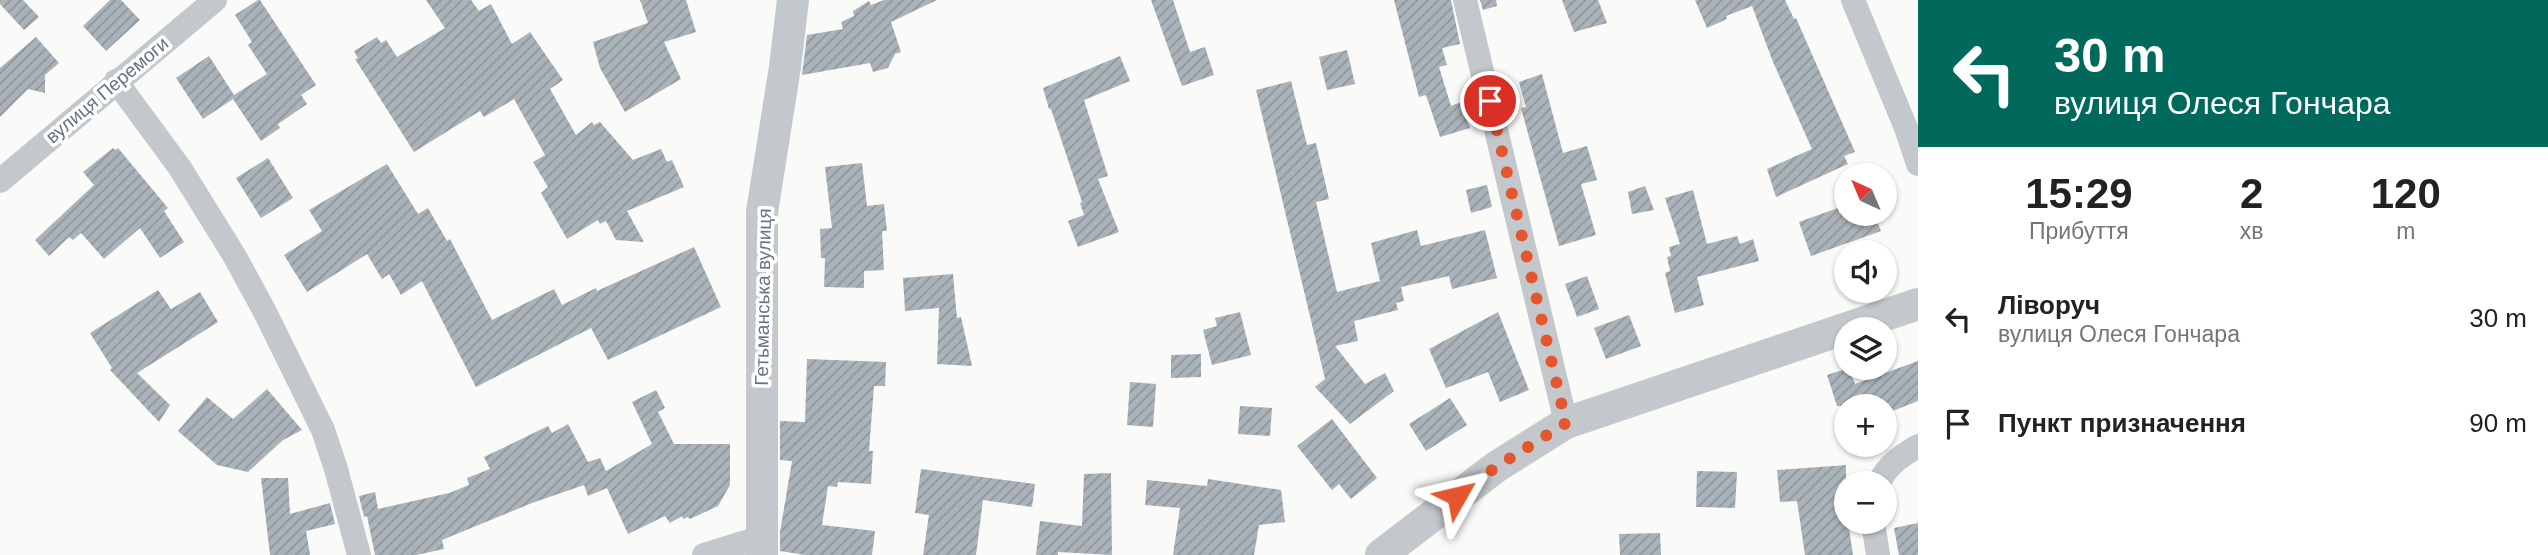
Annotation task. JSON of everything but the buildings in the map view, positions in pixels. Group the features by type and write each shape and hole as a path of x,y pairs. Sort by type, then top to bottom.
{"street":[{"name":"вулиця Перемоги","path":"0,181 215,0"},
{"name":"Гетьманська вулиця","path":"762,546 762,212 793,0"},
{"path":"1465,0 1566,423"},
{"path":"1853,0 1918,164"},
{"path":"116,81 180,168 265,312 323,430 340,481 359,555"},
{"path":"1381,555 1496,467 1566,423 1918,304"},
{"path":"1884,471 1895,460 1918,446"},
{"path":"1875,534 1878,555"},
{"path":"704,555 762,546"}],"route":[{"path":"1457,496 1521,450 1566,423 1490,101"}]}
